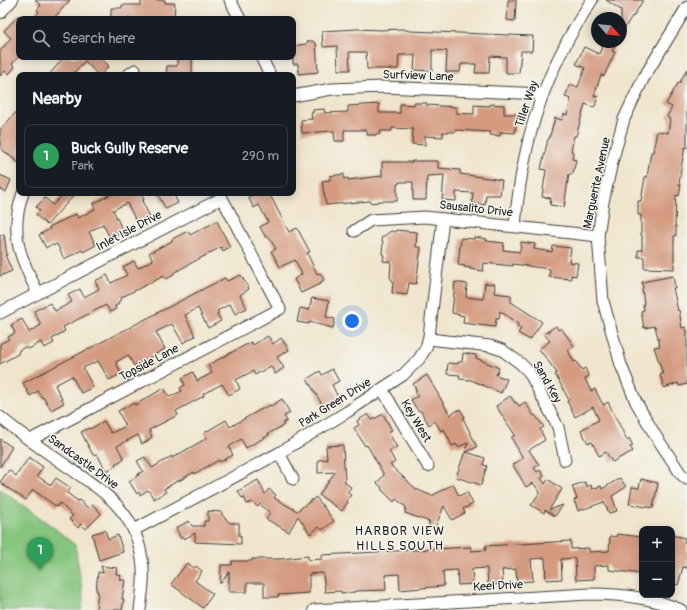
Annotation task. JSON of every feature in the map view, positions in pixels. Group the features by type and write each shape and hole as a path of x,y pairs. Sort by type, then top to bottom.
{"street":[{"path":"0,13 12,0"},
{"path":"230,0 238,16"},
{"name":"Tiller Way","path":"514,226 525,155 534,120 543,94 561,52 592,0"},
{"name":"Marguerite Avenue","path":"687,7 643,79 624,119 603,202 598,236 603,301 621,365 636,402 655,435 681,474 687,479"},
{"path":"262,60 268,72"},
{"name":"Surfview Lane","path":"296,95 332,89 383,87 543,94"},
{"path":"22,196 17,218 18,248 23,263 38,294"},
{"name":"Inlet Isle Drive","path":"0,313 222,198 280,309"},
{"name":"Sausalito Drive","path":"354,231 371,220 407,217 514,226 598,236"},
{"name":"Park Green Drive","path":"134,530 279,453 347,412 413,367 426,348 429,338 443,219"},
{"name":"Topside Lane","path":"30,440 280,309"},
{"name":"Sand Key","path":"429,338 490,346 502,350 520,363 529,372 558,428 565,460"},
{"name":"Key West","path":"382,389 428,466"},
{"name":"Sandcastle Drive","path":"0,417 104,492 123,511 134,530 138,541 143,569 140,610"},
{"path":"279,453 293,479"},
{"name":"Keel Drive","path":"314,610 589,594 611,594 645,598 681,610"}],"green space":[{"path":"0,489 53,527 75,545 83,596 82,610 0,610"}],"building":[{"path":"35,0 70,0 56,16 35,16 39,12 37,10 41,5"},
{"path":"141,0 165,0 165,3 175,3 174,16 111,16 111,8 122,8 122,5 141,5"},
{"path":"508,0 516,0 515,21 507,20"},
{"path":"606,0 643,0 627,24 627,12 621,12 621,10"},
{"path":"16,18 16,59 12,64 15,67 9,74 5,71 0,76 0,51 11,38 4,31"},
{"path":"402,29 410,31 533,36 532,51 521,51 519,73 506,73 506,57 490,56 489,73 475,73 476,64 461,64 460,72 446,72 447,51 432,50 432,71 414,70 415,55 399,55 398,69 367,69 366,52 349,52 350,70 338,70 337,46 323,47 322,31"},
{"path":"308,41 313,41 316,44 318,72 299,74 298,64 293,64 293,60 296,60 296,46 306,44"},
{"path":"584,47 599,54 602,48 614,48 612,51 615,52 604,76 601,75 594,96 598,97 595,106 593,107 585,104 576,136 574,136 571,151 573,152 572,159 576,160 573,174 569,174 564,207 550,205 551,198 542,197 546,170 541,169 548,139 555,118 562,120 564,114 567,115 571,99 565,97 570,84 578,87 585,68 576,64"},
{"path":"62,60 102,60 109,66 104,72 95,72 85,61 75,72 52,72"},
{"path":"177,60 192,60 192,72 166,72 167,66 177,66"},
{"path":"687,69 687,148 685,147 681,168 679,185 681,185 679,196 676,195 674,269 644,268 644,257 638,257 638,250 642,250 642,235 641,215 638,215 638,201 641,201 645,177 647,177 651,152 653,152 657,131 668,133 670,119 667,117 672,107 666,104"},
{"path":"414,103 427,103 427,105 456,107 456,113 474,114 474,105 504,105 504,114 516,114 515,133 500,132 500,136 490,135 491,132 455,130 454,132 443,132 443,137 425,136 425,145 412,144 413,129 392,128 392,131 380,131 380,134 376,135 367,135 367,130 344,130 344,141 335,141 334,131 302,133 301,120 312,119 311,113 313,113 313,110 324,109 325,113 348,112 348,106 379,104 379,113 400,113 400,104 414,105"},
{"path":"16,112 16,161 0,148 0,130"},
{"path":"438,161 438,168 460,170 460,174 502,180 500,195 486,195 485,205 472,203 473,193 456,192 456,201 442,200 444,175 427,176 426,200 413,200 413,182 399,182 399,184 397,184 397,201 378,201 370,203 370,201 326,205 322,181 330,180 330,176 344,174 344,179 348,178 348,180 382,176 382,162"},
{"path":"0,175 11,180 6,192 0,189"},
{"path":"61,196 73,196 47,225 36,215 40,211 36,207 45,198 53,205"},
{"path":"108,196 142,196 144,200 142,201 150,217 137,223 127,203 113,210 123,231 110,238 103,224 89,232 96,245 83,252 82,250 64,259 57,244 53,246 52,244 46,248 39,235 50,229 49,227 76,214 78,218 95,209 93,204"},
{"path":"159,196 174,196 178,203 166,209"},
{"path":"271,196 289,232 297,228 310,252 307,253 317,274 320,273 324,280 321,282 322,283 301,293 294,279 302,274 295,260 280,267 271,251 276,249 268,236 266,238 260,227 268,222 259,205 254,208 248,197"},
{"path":"217,221 230,247 223,251 221,247 173,273 174,275 166,279 164,276 120,298 121,300 118,302 119,304 115,306 116,309 110,312 106,305 63,327 65,331 52,339 54,343 44,348 41,342 29,349 25,347 19,350 18,354 0,364 0,344 9,339 8,337 15,333 11,325 22,319 29,332 41,325 34,311 50,303 55,311 72,302 68,295 80,289 84,297 99,289 95,281 107,275 111,283 127,275 123,267 134,261 138,268 153,260 149,253 172,241 172,239 188,231 190,235"},
{"path":"396,230 417,232 416,247 421,247 416,284 409,283 407,295 392,293 393,282 390,277 391,262 383,261 383,243 381,238 391,231 395,232"},
{"path":"0,235 4,235 7,255 5,255 12,271 0,276"},
{"path":"474,237 487,239 486,241 504,243 503,250 520,252 521,242 535,244 534,249 552,252 553,246 571,248 569,262 578,263 576,276 571,275 571,279 549,277 550,269 513,264 513,266 484,263 483,271 458,265 461,238 474,239"},
{"path":"241,275 249,289 240,295 247,308 235,314 230,304 217,311 221,321 208,328 198,308 185,315 195,336 183,343 172,324 156,332 165,349 134,366 128,355 116,362 121,374 109,380 98,361 83,368 93,387 81,393 72,376 55,385 64,403 51,410 38,391 30,396 23,383 225,278 227,281"},
{"path":"673,276 675,288 673,288 682,328 686,327 687,332 687,384 679,386 678,383 664,388 660,374 663,374 654,347 660,346 655,326 644,328 641,311 644,310 642,282"},
{"path":"455,282 467,284 466,297 483,299 485,283 495,284 494,293 511,295 511,302 542,322 530,340 518,333 521,329 517,326 518,324 500,311 499,319 496,319 495,327 463,323 464,316 452,313"},
{"path":"312,298 329,301 326,317 335,319 333,328 309,322 309,324 297,322 300,308 309,310"},
{"path":"556,326 558,330 561,328 574,346 568,350 574,362 576,361 582,370 585,368 589,376 585,379 591,391 595,389 603,405 608,402 627,440 629,438 633,446 630,447 633,451 612,462 606,452 599,456 592,442 588,443 581,430 599,420 593,407 575,417 567,401 569,400 555,374 557,373 539,349 550,341 544,334"},
{"path":"268,336 273,344 281,338 289,350 277,357 284,368 275,374 271,366 255,375 253,371 236,380 240,389 229,395 222,384 203,394 204,396 176,411 178,415 149,430 152,437 149,440 142,444 138,435 117,446 124,459 115,464 116,466 106,471 97,454 93,455 81,432 104,421 111,433 126,426 118,411 134,403 135,405 164,388 169,397 182,391 180,388 185,385 182,378 193,372 197,381 212,373 208,365 251,342 253,345"},
{"path":"463,353 476,355 476,358 499,368 496,375 507,379 501,393 471,380 459,379 460,375 447,374 448,363 458,364 458,362 462,362"},
{"path":"332,369 339,381 332,385 338,397 323,406 307,379 320,371 322,375"},
{"path":"427,375 450,415 460,409 465,417 463,418 477,447 466,452 485,458 483,465 487,466 481,485 456,477 468,443 458,447 456,444 452,446 444,429 441,431 435,421 429,425 420,410 418,411 411,400 418,396 413,384"},
{"path":"510,396 519,406 525,402 534,416 535,415 544,427 540,429 545,440 529,450 539,465 534,468 537,472 540,470 544,476 541,478 545,484 548,479 562,489 549,510 563,505 555,516 545,510 544,513 531,505 540,492 533,483 526,487 513,465 523,458 512,439 515,435 496,406"},
{"path":"282,399 290,413 284,416 287,421 283,423 284,425 246,448 241,439 229,447 233,455 220,462 219,460 194,474 194,472 179,480 164,489 166,492 154,499 148,490 140,495 139,492 137,494 129,481 143,471 137,461 145,457 152,468 207,438 204,433 226,420 230,427"},
{"path":"368,414 372,420 383,414 392,430 388,432 397,447 389,451 395,462 390,465 416,489 432,496 453,484 459,496 467,492 473,504 463,509 465,513 452,520 444,506 435,528 428,525 430,522 405,513 406,507 396,499 394,502 381,489 382,488 377,483 384,475 367,445 365,446 354,428 359,425 357,421"},
{"path":"0,439 12,447 0,467"},
{"path":"343,445 345,483 351,487 347,493 351,495 342,511 319,495 335,472 318,473 318,460 327,459 326,446"},
{"path":"29,457 43,467 37,476 51,485 56,478 71,488 67,493 78,501 79,500 88,508 93,505 101,513 86,529 81,524 78,528 69,519 73,516 60,503 57,507 33,490 26,500 0,482 9,470 16,476"},
{"path":"620,478 626,487 612,496 617,511 609,513 604,502 578,511 574,500 577,499 572,486 585,482 587,487 591,485 592,489 601,486 602,489"},
{"path":"641,479 658,483 653,508 629,504 632,487 639,488"},
{"path":"258,480 265,494 269,489 276,495 274,498 297,511 316,497 334,521 322,530 319,527 310,534 298,516 289,532 266,519 270,513 260,504 258,507 252,502 247,504 244,497 242,498 238,491"},
{"path":"208,511 222,512 222,515 230,523 239,523 239,536 241,536 241,544 195,542 195,533 181,539 176,528 189,521 192,526 204,526 204,521 208,521"},
{"path":"105,530 108,539 118,535 123,552 99,560 92,534"},
{"path":"617,534 639,537 639,574 609,570 609,565 594,566 594,579 576,580 575,558 561,559 562,579 546,580 545,558 531,559 533,581 517,582 516,569 502,570 503,584 488,585 487,568 472,569 473,584 458,585 457,570 443,571 444,586 400,590 399,574 385,575 386,590 341,593 341,591 325,592 323,573 309,574 309,593 278,595 278,597 264,597 264,583 247,583 247,592 229,592 229,572 220,584 221,565 232,565 232,561 252,561 252,559 281,559 308,556 308,560 322,559 322,555 471,547 471,551 486,550 485,546 571,541 571,549 589,548 589,552 609,551 610,536 616,537"},
{"path":"675,536 685,538 684,542 687,543 687,568 683,567 678,585 675,584"},
{"path":"187,563 194,568 196,566 202,571 195,581 213,594 203,608 171,584"},
{"path":"101,566 117,568 116,574 121,575 120,580 125,580 122,610 96,610 98,572 103,573"}],"place":[{"name":"Buck Gully Reserve","path":"40,570"}],"district":[{"name":"HARBOR VIEW HILLS SOUTH","path":"400,538"}]}
